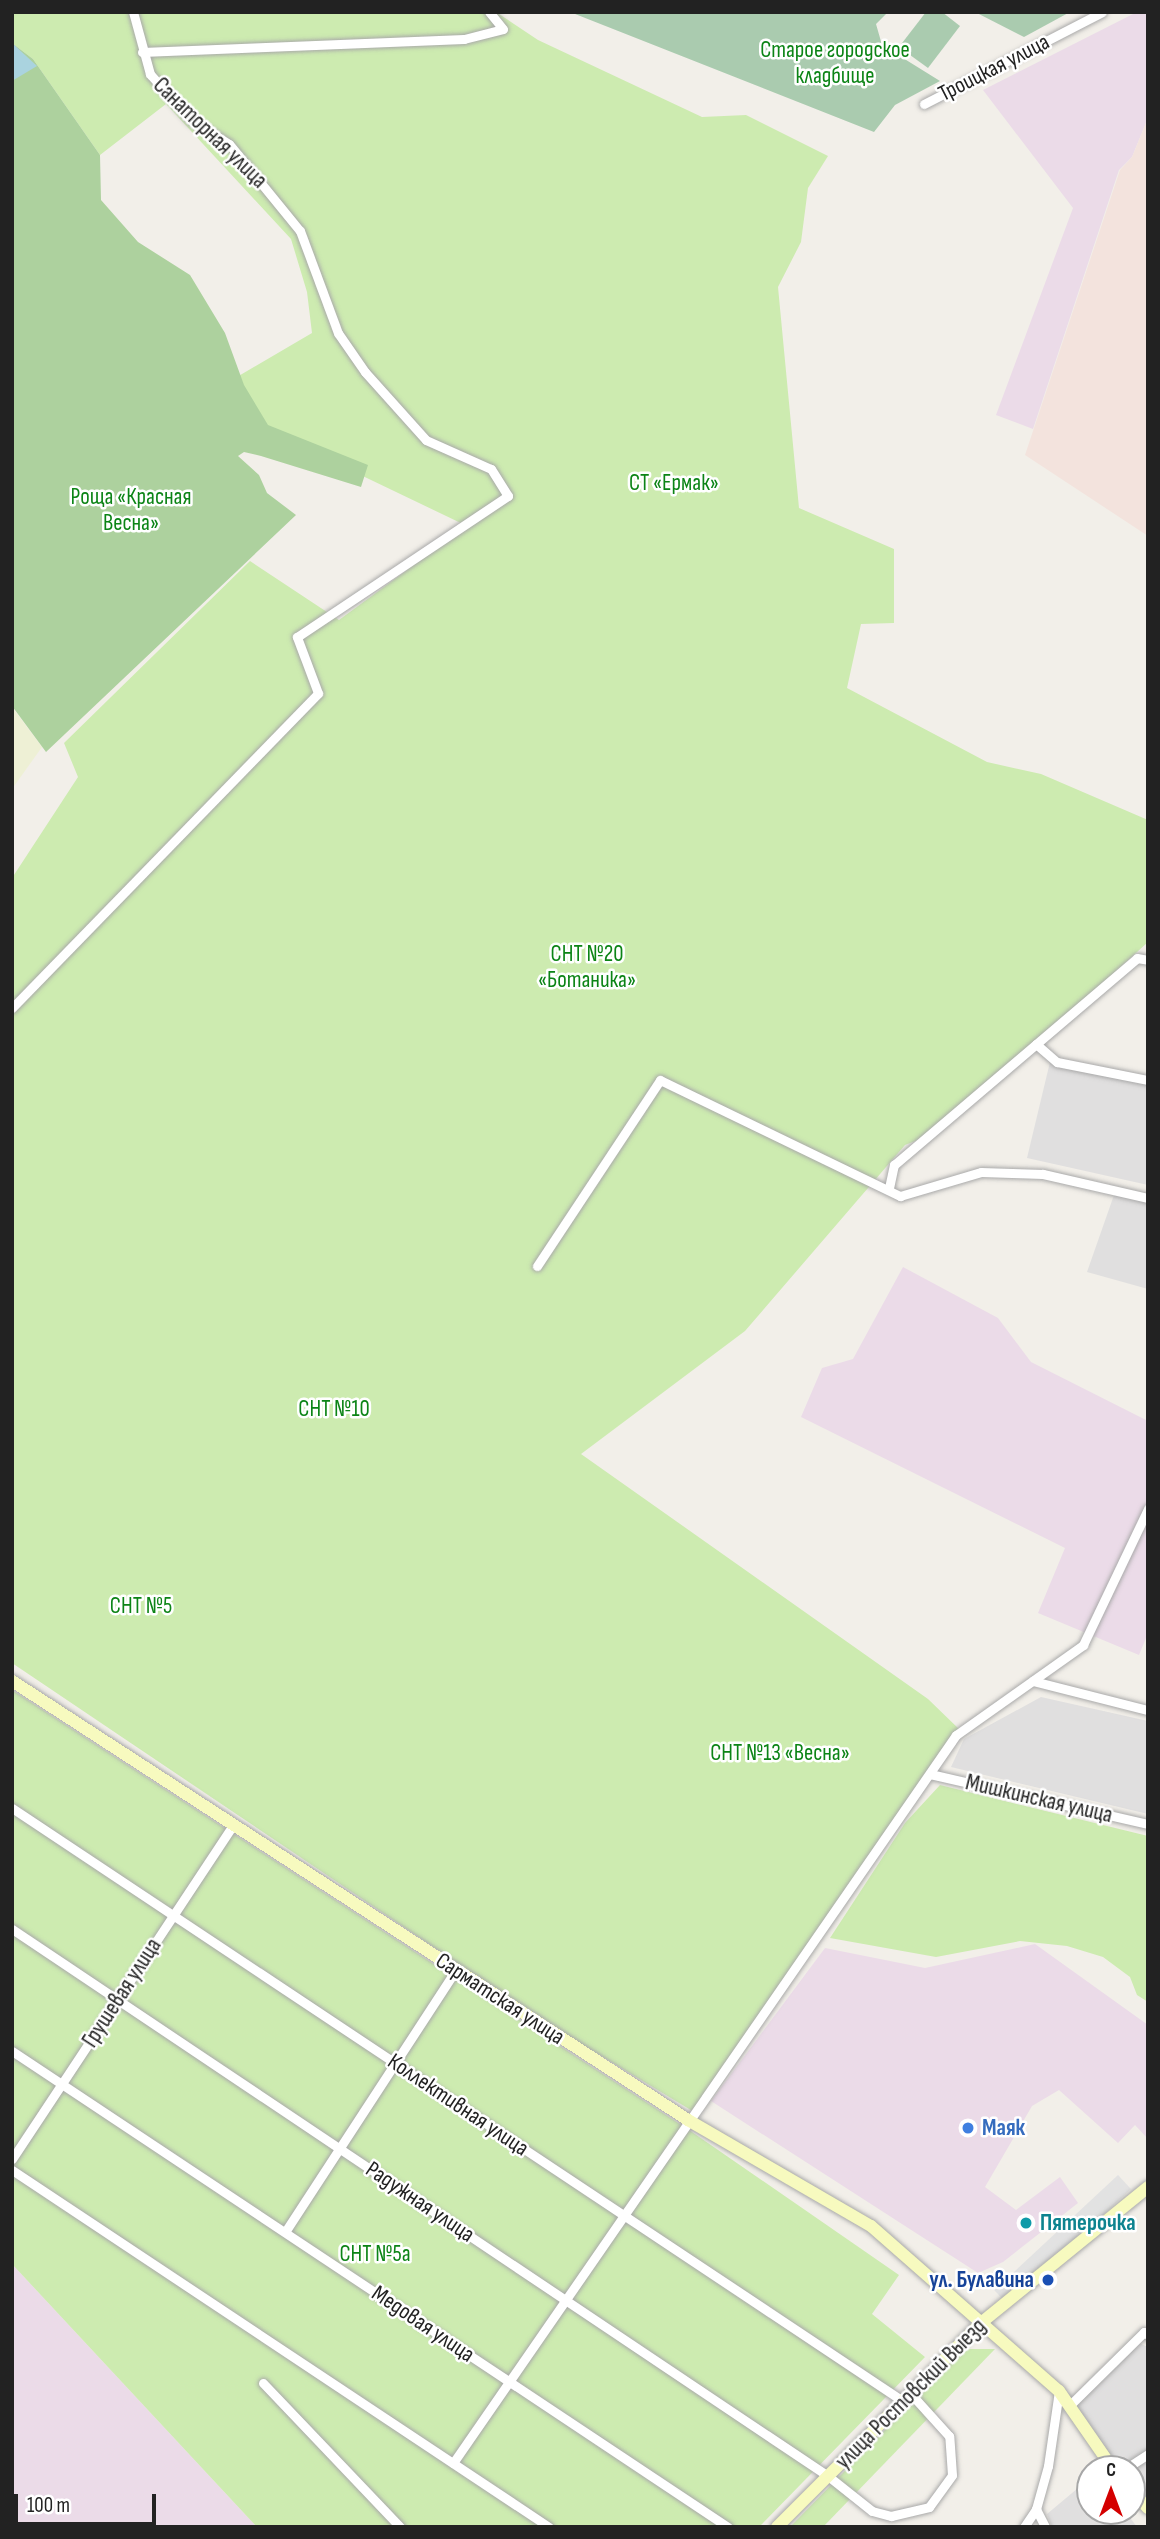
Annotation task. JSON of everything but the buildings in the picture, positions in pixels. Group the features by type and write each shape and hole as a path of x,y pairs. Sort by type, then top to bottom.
{"main road":[{"name":"Сарматская улица","path":"12,1681 688,2120 871,2226 1059,2391 1104,2455"},
{"name":"улица Ростовский Выезд","path":"777,2527 982,2322 1148,2187"}],"street":[{"name":"Санаторная улица","path":"12,1008 318,693 297,637 508,496 491,469 426,440 365,372 338,333 300,231 229,144 191,120 150,74 133,12"},
{"path":"142,52 464,39 503,29 489,12"},
{"name":"Троицкая улица","path":"924,104 1102,12"},
{"path":"888,1188 894,1165 1137,958 1148,960"},
{"path":"1036,1044 1057,1062 1148,1080"},
{"path":"537,1266 660,1080 900,1196 981,1172 1043,1174 1148,1198"},
{"path":"453,2463 956,1735 1083,1645 1148,1509"},
{"path":"1033,1681 1148,1710"},
{"name":"Мишкинская улица","path":"930,1774 1148,1824"},
{"name":"Коллективная улица","path":"12,1808 623,2215 907,2398 949,2436 952,2475 943,2493 929,2507 891,2516 872,2511 828,2476"},
{"name":"Грушевая улица","path":"12,2159 232,1826"},
{"name":"Радужная улица","path":"12,1929 828,2476"},
{"path":"285,2232 456,1970"},
{"name":"Медовая улица","path":"12,2051 728,2527"},
{"path":"12,2170 549,2527"},
{"path":"1070,2405 1144,2332 1148,2335"},
{"path":"263,2383 400,2527"},
{"path":"1024,2527 1036,2509 1048,2466 1059,2391"},
{"path":"1036,2509 1045,2527"}],"shaded area":[{"path":"1137,12 1148,12 1148,118 1132,157 1119,170 1033,429 996,415 1073,208 983,90"},
{"path":"1148,118 1148,536 1025,455 1120,170 1132,157"},
{"path":"1050,1062 1148,1083 1148,1185 1027,1158"},
{"path":"1114,1195 1148,1203 1148,1289 1087,1272"},
{"path":"903,1267 998,1318 1031,1362 1148,1421 1148,1633 1139,1655 1038,1613 1065,1548 801,1417 822,1368 853,1359"},
{"path":"1041,1697 1148,1721 1148,1814 951,1767 964,1739"},
{"path":"1035,1944 1148,2025 1148,2139 1135,2125 1118,2143 1059,2090 1032,2106 985,2187 1016,2210 1060,2177 1078,2203 1003,2262 978,2273 711,2101 825,1948 925,1968"},
{"path":"1118,2175 1131,2189 1007,2304 994,2290"},
{"path":"12,2264 257,2527 12,2527"},
{"path":"1139,2343 1148,2347 1148,2501 1146,2455 1108,2455 1070,2405"},
{"path":"1076,2490 1076,2525 1137,2527 1052,2527 1047,2514"}],"green space":[{"path":"12,12 496,12 538,40 702,117 746,115 828,156 808,188 801,242 778,287 799,508 894,549 894,623 861,624 847,688 987,762 1041,774 1148,820 1148,942 941,1131 905,1145 745,1331 581,1454 928,1699 960,1730 694,2112 542,2020 12,1663 12,878 78,777 64,743 250,561 339,620 467,526 273,433 191,404 312,333 307,292 291,239 166,104 100,155 33,59 12,43"},
{"name":"Старое городское кладбище","path":"570,12 888,12 876,24 882,45 940,81 895,105 874,132"},
{"path":"926,12 942,12 960,26 928,68 899,47"},
{"path":"975,12 1070,12 1024,37"},
{"name":"Роща «Красная Весна»","path":"12,43 33,59 100,155 101,200 138,242 190,275 225,333 244,385 268,425 368,465 361,487 261,456 244,452 238,456 259,475 267,493 296,515 46,752 12,706"},
{"path":"12,707 42,747 12,789"},
{"name":"СНТ №5а","path":"12,1690 692,2132 899,2275 872,2314 925,2357 759,2527 257,2527 12,2264"},
{"path":"940,1785 1148,1836 1148,2002 1137,1995 1130,1977 1103,1957 1067,1946 1020,1941 936,1957 830,1938 905,1823"},
{"path":"964,2349 995,2349 823,2527 790,2527"}],"water":[{"path":"12,43 37,66 12,81"}],"place":[{"name":"Маяк","path":"968,2128"},
{"name":"Пятерочка","path":"1026,2223"},
{"name":"ул. Булавина","path":"1048,2280"}],"park label":[{"name":"СТ «Ермак»","path":"674,483"},
{"name":"СНТ №20 «Ботаника»","path":"587,967"},
{"name":"СНТ №10","path":"334,1409"},
{"name":"СНТ №5","path":"141,1606"},
{"name":"СНТ №13 «Весна»","path":"780,1753"}]}
